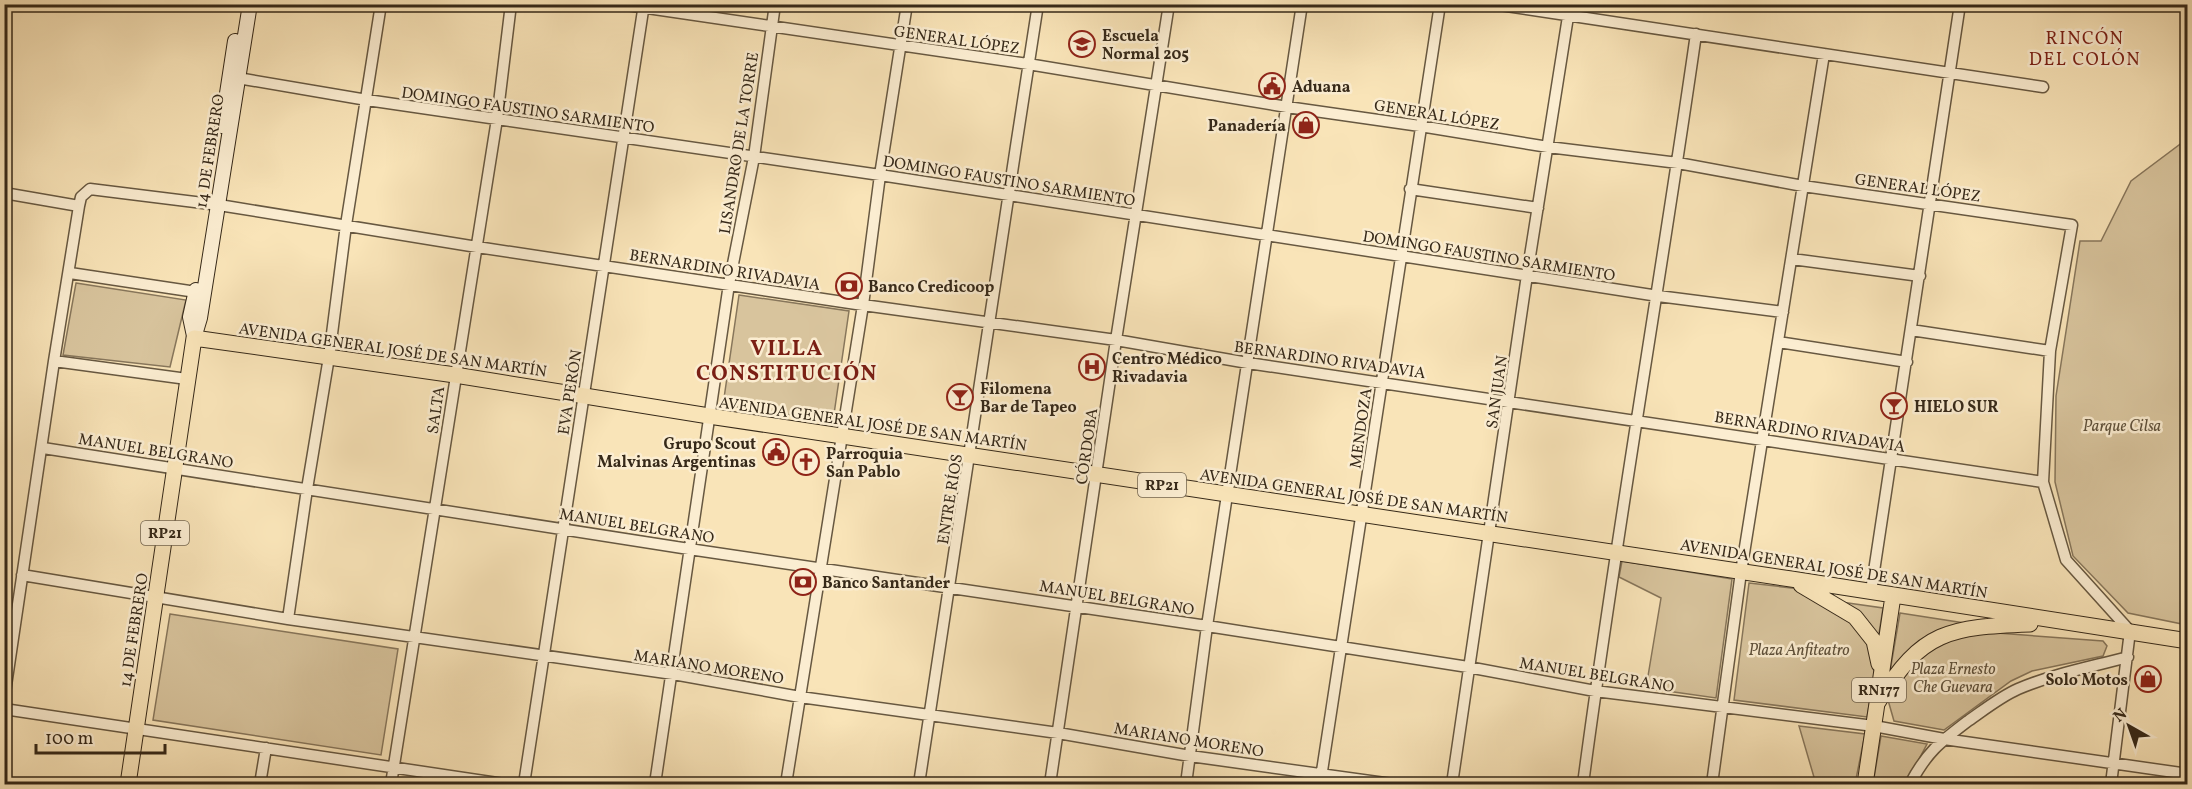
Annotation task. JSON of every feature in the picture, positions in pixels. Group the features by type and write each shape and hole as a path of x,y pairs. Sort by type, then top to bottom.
{"main road":[{"name":"14 DE FEBRERO","path":"235,78 241,4"},
{"name":"14 DE FEBRERO","path":"194,338 190,317 214,205 250,4"},
{"name":"14 DE FEBRERO","path":"128,784 187,380 200,318 214,205"},
{"name":"AVENIDA GENERAL JOSÉ DE SAN MARTÍN","path":"194,338 455,375 709,416 1616,552 2187,641"},
{"path":"1791,579 1854,617 1874,641 1881,674"},
{"name":"RN177","path":"1865,784 1893,596"},
{"path":"1878,702 1913,655 1933,639 1977,626 2063,622"}],"street":[{"path":"288,619 381,4"},
{"name":"SALTA","path":"391,784 497,119 511,4"},
{"name":"GENERAL LÓPEZ","path":"620,4 900,47 1028,64 1287,107 1548,147 1678,163 1803,186 2072,225 2050,351"},
{"name":"LISANDRO DE LA TORRE","path":"656,784 729,284 754,157 775,4"},
{"path":"786,784 863,305 880,175 907,4"},
{"name":"ENTRE RÍOS","path":"919,784 1038,4"},
{"name":"CÓRDOBA","path":"1050,784 1169,4"},
{"path":"1186,784 1207,626 1229,495 1302,4"},
{"name":"MENDOZA","path":"1321,779 1440,4"},
{"path":"1493,4 2043,87"},
{"name":"SAN JUAN","path":"1452,784 1510,403 1527,275 1570,4"},
{"path":"1871,591 1893,459 1960,4"},
{"name":"EVA PERÓN","path":"524,784 643,6"},
{"path":"1583,784 1595,691 1658,296 1696,34"},
{"path":"1712,784 1741,572 1824,54"},
{"name":"DOMINGO FAUSTINO SARMIENTO","path":"235,78 1658,296 1783,312"},
{"name":"BERNARDINO RIVADAVIA","path":"4,193 80,201 90,189 214,205 477,247 863,305 1116,340 1248,363 1382,381 1510,403 1638,420 2043,482"},
{"path":"1410,189 1538,208"},
{"path":"4,699 80,201"},
{"path":"1792,259 1920,276"},
{"path":"70,273 196,292"},
{"path":"1911,330 2050,351 2043,482 2066,560 2130,631 2110,784"},
{"path":"1778,342 1906,362"},
{"path":"54,361 187,380"},
{"name":"MANUEL BELGRANO","path":"43,448 689,549 1207,626 1468,667 1595,691 1874,726 1944,739 2187,774"},
{"name":"MARIANO MORENO","path":"22,575 288,619 673,674 800,697 1058,733 1321,779 1392,784"},
{"path":"1910,784 1933,748 2016,690 2047,678 2128,657"},
{"path":"4,709 504,784"},
{"path":"260,784 266,748"}],"green space":[{"name":"Parque Cilsa","path":"2187,139 2187,625 2128,613 2073,556 2055,482 2056,396 2080,241 2101,241 2131,181"},
{"path":"76,283 186,300 170,367 63,355"},
{"path":"739,295 849,311 833,421 723,405"},
{"path":"1622,561 1732,579 1716,698 1646,688 1661,598 1619,577"},
{"name":"Plaza Anfiteatro","path":"1749,583 1809,590 1874,641 1874,678 1867,717 1734,700"},
{"path":"1841,602 1883,608 1877,646"},
{"path":"1900,613 1971,624 1889,677"},
{"path":"170,614 398,649 381,755 153,720"},
{"name":"Plaza Ernesto Che Guevara","path":"1984,632 2103,641 2107,646 2103,656 2032,671 2011,681 1944,730 1894,721 1888,700 1915,660 1947,640"},
{"path":"1799,726 1865,734 1855,784 1816,784"},
{"path":"1881,736 1927,744 1906,784 1873,784"}],"place":[{"name":"Escuela Normal 205","path":"1082,44"},
{"name":"Aduana","path":"1272,86"},
{"name":"Panadería","path":"1306,125"},
{"name":"Banco Credicoop","path":"849,286"},
{"name":"Centro Médico Rivadavia","path":"1092,367"},
{"name":"Filomena Bar de Tapeo","path":"960,397"},
{"name":"HIELO SUR","path":"1894,406"},
{"name":"Grupo Scout Malvinas Argentinas","path":"776,452"},
{"name":"Parroquia San Pablo","path":"806,462"},
{"name":"Banco Santander","path":"803,582"},
{"name":"Solo Motos","path":"2148,679"}],"district":[{"name":"RINCÓN DEL COLÓN","path":"2085,48"},
{"name":"VILLA CONSTITUCIÓN","path":"787,360"}]}
